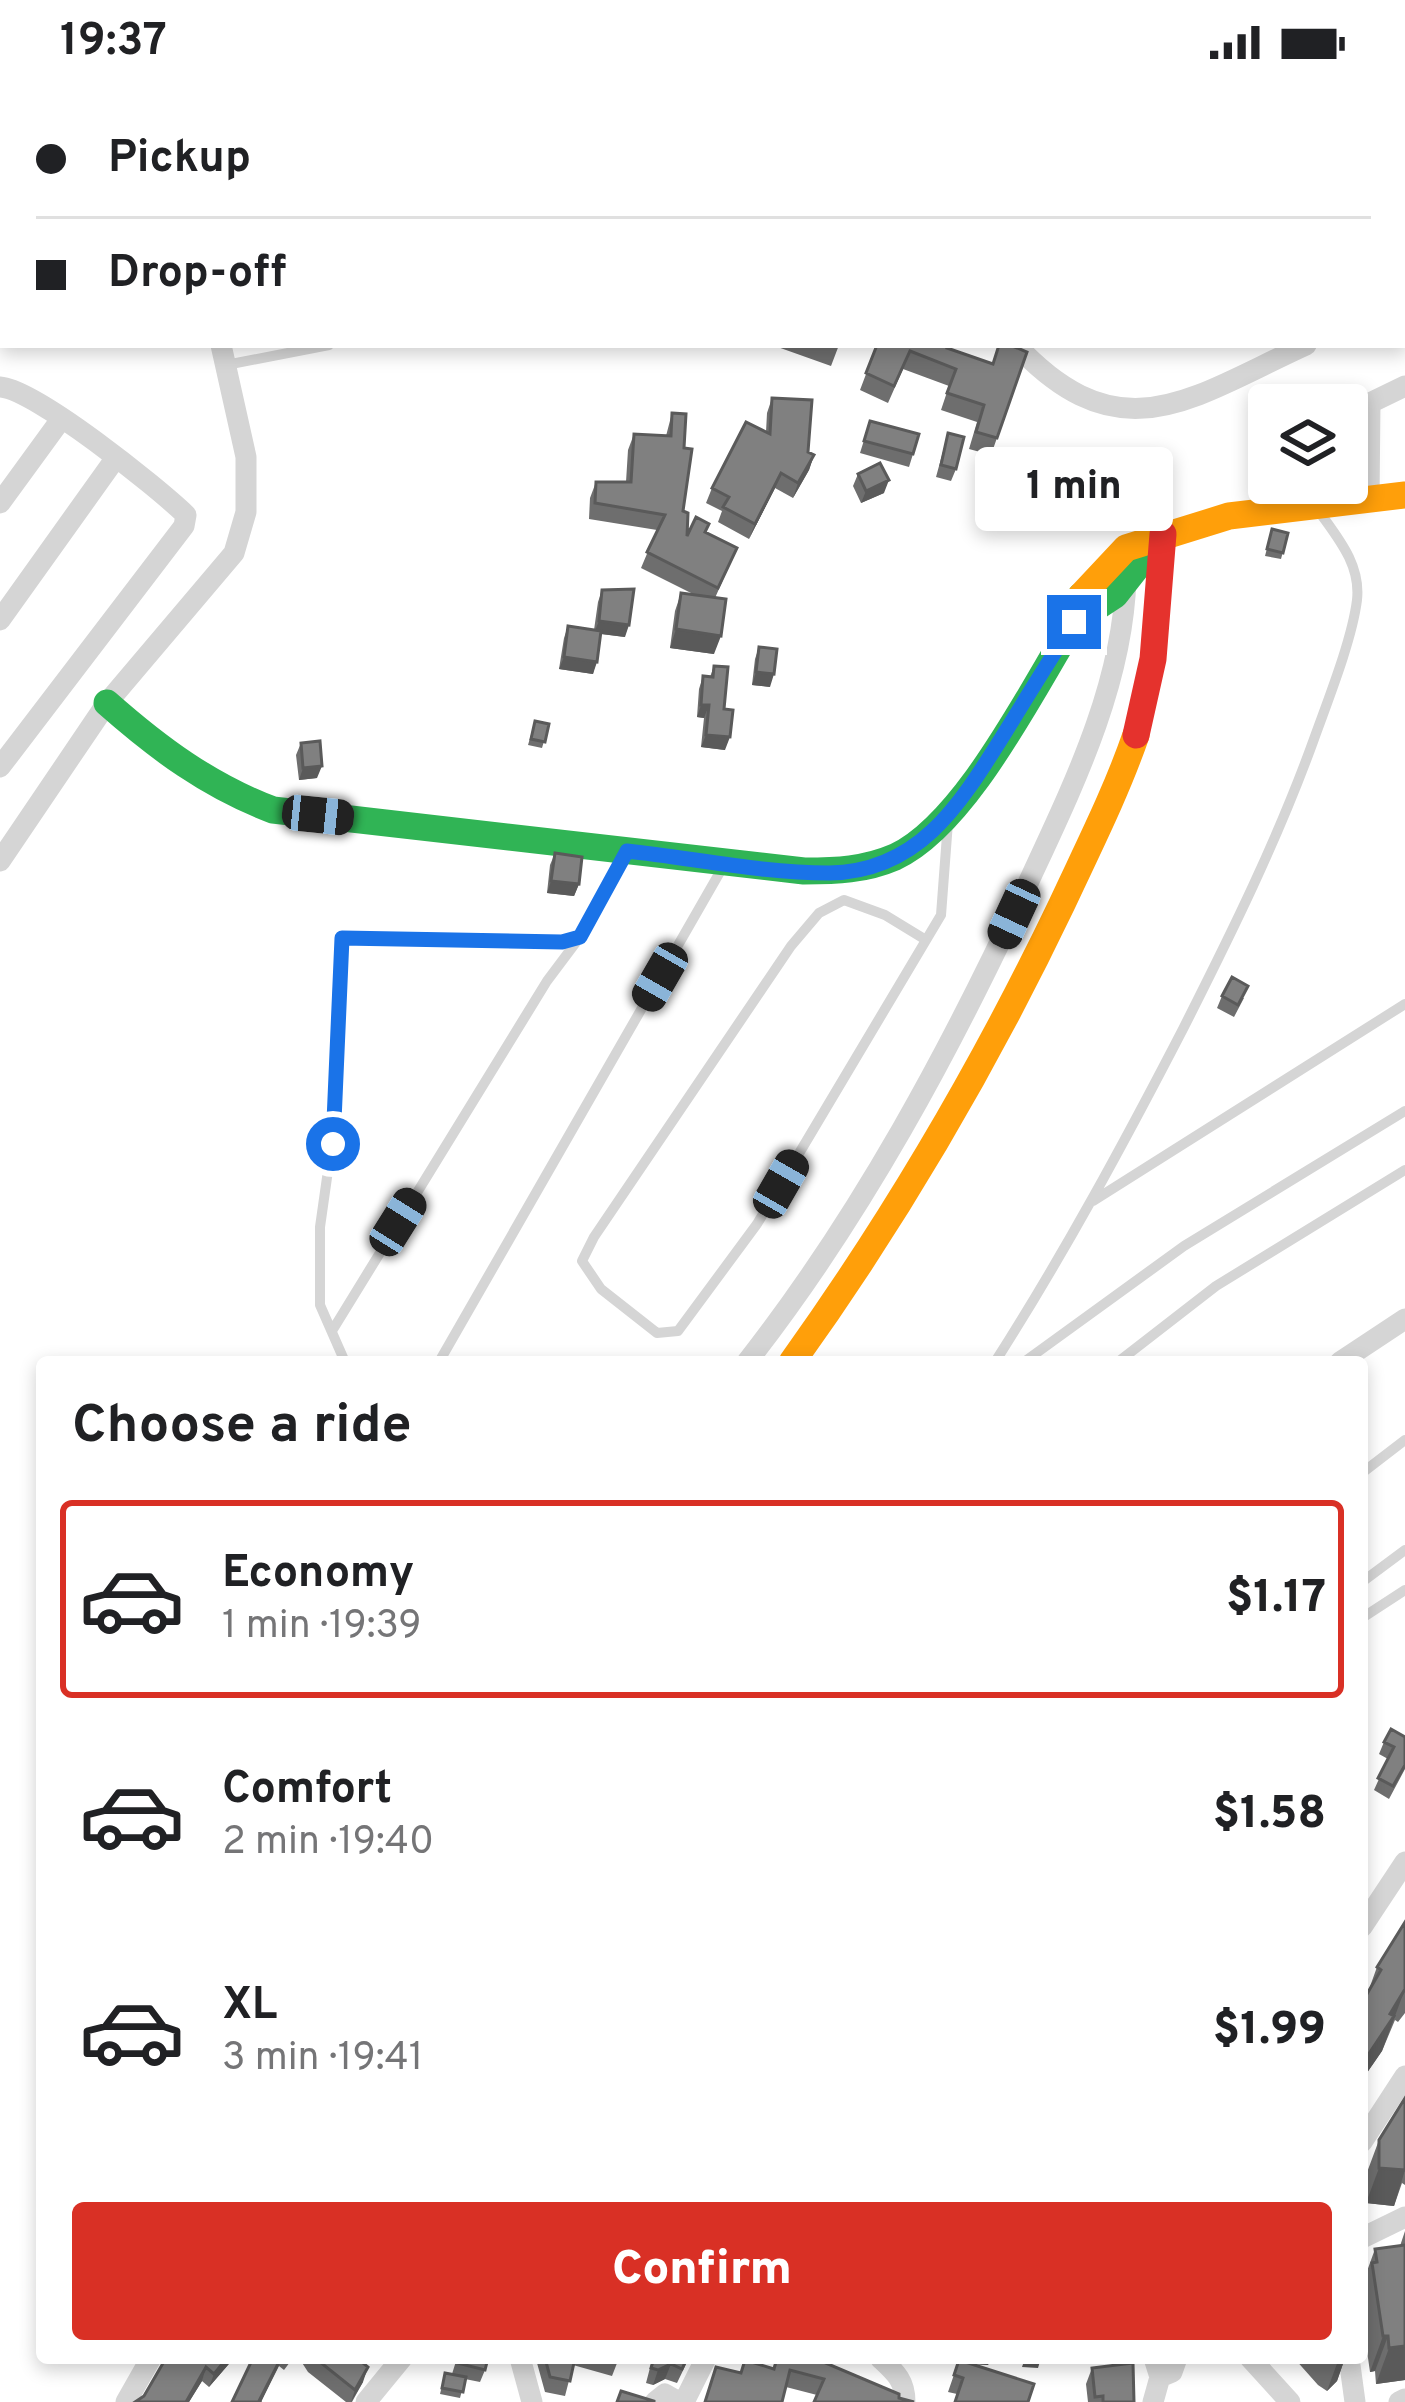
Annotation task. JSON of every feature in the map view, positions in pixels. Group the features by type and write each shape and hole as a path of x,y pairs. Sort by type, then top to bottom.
{"street":[{"path":"1019,348 1051,377 1089,400 1135,411 1157,410 1191,398 1299,348"},
{"path":"0,861 107,703 234,553 246,512 246,457 223,355"},
{"path":"1369,501 1370,404 1405,386"},
{"path":"0,387 14,388 62,418 186,515 184,526 0,767"},
{"path":"0,503 62,418"},
{"path":"0,620 115,459"},
{"path":"107,703 190,773 273,810 850,872 914,848 949,818 1074,622 1082,592 1126,548 1229,516 1405,495"},
{"path":"1074,622 1101,609 1126,586 1163,534"},
{"path":"796,1356 875,1244 958,1111 1084,858 1137,733 1151,676 1163,534"},
{"path":"751,1356 842,1227 907,1123 975,998 1072,787 1107,693 1126,586 1126,548"},
{"path":"1349,1356 1405,1318"},
{"path":"1368,1919 1405,1862"},
{"path":"1368,2133 1405,2076"},
{"path":"1368,2236 1405,2217"},
{"path":"127,2402 148,2364"},
{"path":"366,2402 397,2364"},
{"path":"522,2364 532,2402"},
{"path":"655,2402 665,2394 679,2402 685,2400 703,2364"},
{"path":"887,2364 904,2385 905,2402"},
{"path":"1256,2364 1291,2402"},
{"path":"1350,2364 1355,2402"},
{"path":"1153,2402 1157,2367"}],"lane":[{"path":"223,355 297,348"},
{"path":"999,1356 1092,1202 1286,816 1330,694 1357,599 1355,572 1346,549 1316,507"},
{"path":"926,940 885,915 844,900 819,913 791,946 594,1238 582,1261 601,1289 657,1333 678,1331 757,1224 941,915 949,818"},
{"path":"332,1331 547,981 580,937 627,851"},
{"path":"442,1356 726,862"},
{"path":"342,1356 320,1305 320,1227 337,1107 342,938 562,942 580,937"},
{"path":"1092,1202 1405,1004"},
{"path":"1032,1356 1184,1246 1405,1111"},
{"path":"1126,1356 1216,1286 1405,1171"},
{"path":"1368,1468 1405,1440"},
{"path":"1368,1578 1405,1550"},
{"path":"1368,1614 1405,1590"}],"building":[{"path":"876,348 947,348 993,364 998,348 1027,352 997,438 976,432 984,405 947,393 956,369 910,351 894,386 866,373"},
{"path":"772,398 812,400 808,452 814,455 798,483 781,473 755,524 723,507 729,497 712,488 746,422 770,434"},
{"path":"672,413 686,414 684,448 692,449 683,511 688,513 687,536 696,517 709,524 705,532 737,548 718,588 647,552 665,515 595,503 596,482 631,482 634,434 671,436"},
{"path":"870,421 919,434 913,454 864,441"},
{"path":"948,433 964,437 956,469 941,465"},
{"path":"989,457 1029,467 1026,484 987,480"},
{"path":"880,463 889,480 866,491 858,474"},
{"path":"1272,529 1288,533 1283,553 1267,549"},
{"path":"634,589 629,625 599,621 602,590"},
{"path":"681,593 726,599 721,636 676,629"},
{"path":"568,626 601,631 597,662 564,657"},
{"path":"759,647 777,649 774,674 756,672"},
{"path":"714,666 728,667 724,709 733,710 730,737 706,735 709,705 701,705 703,676 713,677"},
{"path":"535,721 549,724 545,742 531,739"},
{"path":"320,741 322,766 303,768 301,743"},
{"path":"555,853 582,857 579,884 551,881"},
{"path":"1232,977 1248,986 1238,1005 1222,996"},
{"path":"1391,1729 1405,1737 1405,1765 1393,1786 1378,1778 1394,1747 1384,1742"},
{"path":"1405,1922 1405,1989 1390,2014 1394,2016 1368,2055 1368,1992 1381,1970 1377,1967"},
{"path":"1405,2098 1405,2170 1379,2168 1379,2140"},
{"path":"1405,2245 1405,2346 1389,2348 1372,2263 1377,2262 1375,2249"},
{"path":"163,2364 222,2364 214,2374 206,2367 186,2402 135,2402 144,2396"},
{"path":"250,2364 278,2364 260,2402 232,2402"},
{"path":"322,2364 364,2364 368,2367 355,2390"},
{"path":"547,2364 574,2364 570,2381 550,2377"},
{"path":"744,2364 774,2369 775,2364 828,2364 914,2402 814,2402 824,2379 790,2370 782,2402 705,2402 716,2367 741,2373"},
{"path":"958,2364 972,2364 1034,2384 1028,2402 955,2402 963,2378 954,2375"},
{"path":"1133,2364 1134,2402 1103,2402 1103,2396 1095,2397 1092,2368"},
{"path":"445,2373 466,2377 463,2392 442,2388"},
{"path":"621,2391 654,2401 654,2402 617,2402"}],"traffic: fast":[{"path":"1074,622 1115,595 1163,534"},
{"path":"107,703 185,764 273,810 804,871 850,869 895,857 947,816 1018,717 1074,622 1081,596"}],"traffic: slow":[{"path":"1081,596 1126,548 1229,516 1405,495"},
{"path":"796,1356 903,1196 1002,1023 1111,799 1136,735"}],"traffic: jam":[{"path":"1136,735 1153,659 1163,534"}],"route":[{"path":"333,1144 342,938 562,942 580,937 627,851 827,873 850,872 894,859 932,835 963,800 1074,622"}]}
